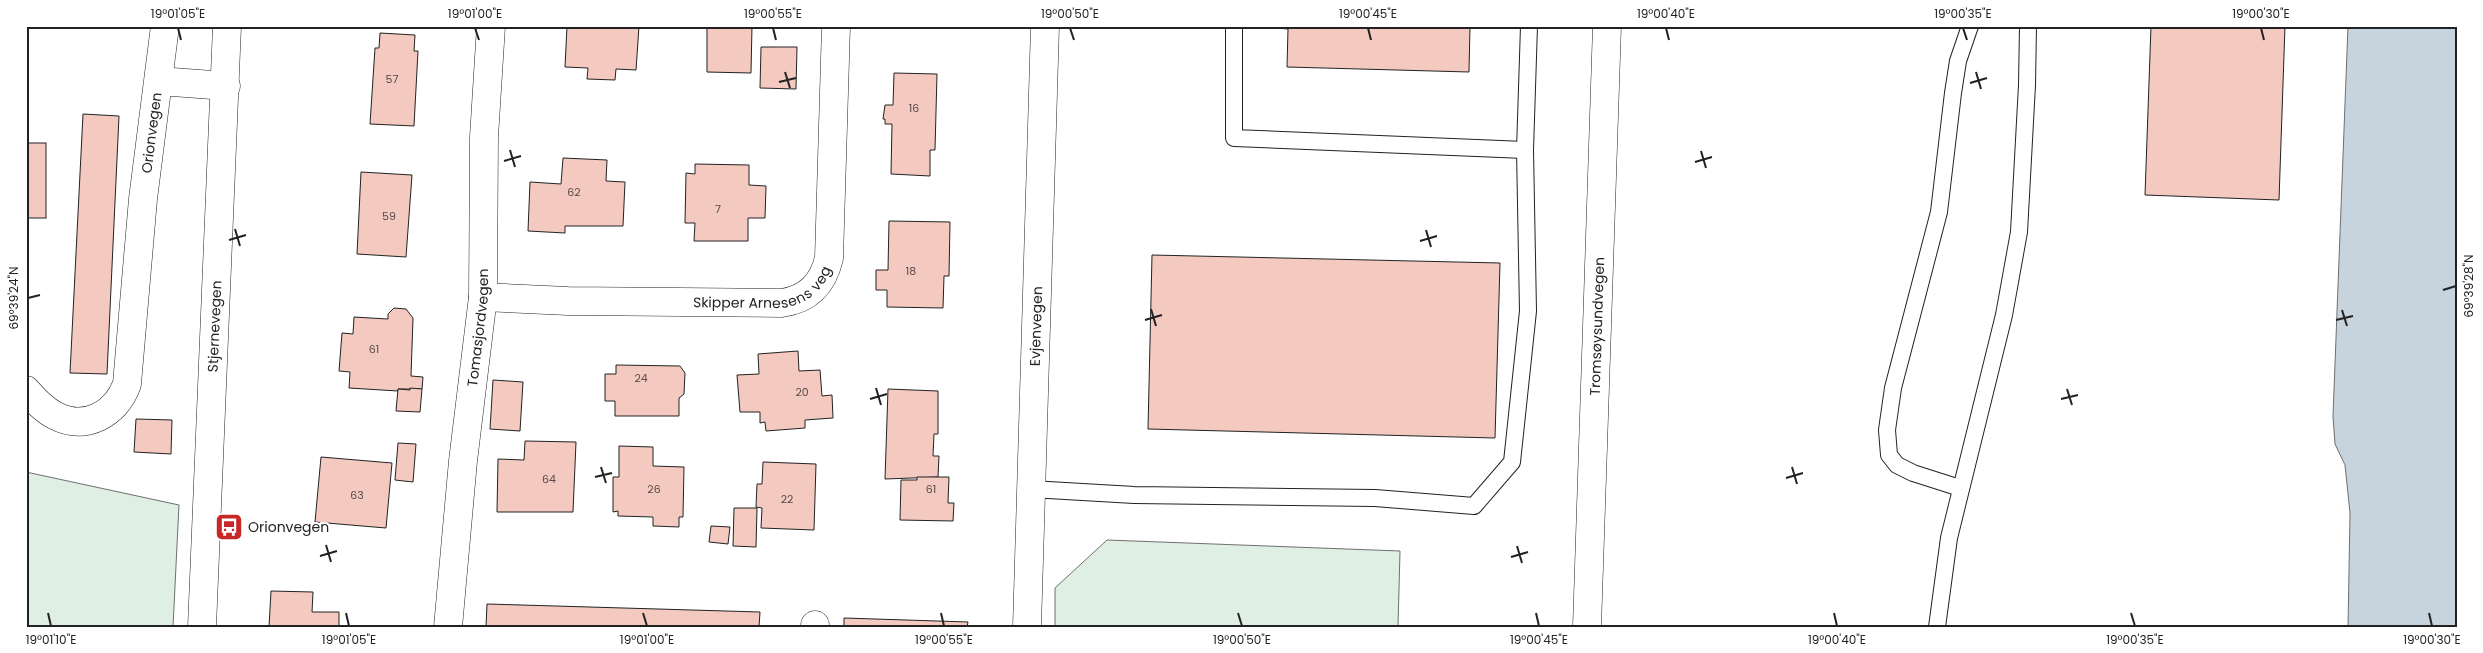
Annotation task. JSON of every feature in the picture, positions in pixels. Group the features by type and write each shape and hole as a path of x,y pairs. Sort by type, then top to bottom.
{"main road":[{"name":"Orionvegen","path":"26,390 55,416 78,422 92,420 105,415 123,395 127,384 143,199 165,26"},
{"name":"Stjernevegen","path":"202,627 227,26"},
{"name":"Tomasjordvegen","path":"448,627 465,446 482,297 484,137 491,26"},
{"name":"Skipper Arnesens veg","path":"482,297 568,302 782,303 808,294 822,277 829,258 836,26"},
{"name":"Evjenvegen","path":"1027,627 1045,26"},
{"name":"Tromsøysundvegen","path":"1587,627 1607,26"},
{"name":"Orionvegen","path":"159,81 226,86"}],"lane":[{"path":"1234,26 1234,138 1525,150"},
{"path":"1031,489 1134,495 1375,498 1474,506 1512,462 1528,312 1525,150 1529,26"},
{"path":"1960,488 1913,473 1896,465 1890,455 1887,430 1893,388 1939,212 1958,61 1970,26"},
{"path":"1937,627 1949,538 2004,315 2019,232 2026,125 2028,26"}],"green space":[{"path":"26,472 179,505 173,627 26,627"},
{"path":"1107,540 1400,551 1398,627 1055,627 1055,588"}],"shaded area":[{"path":"2348,26 2457,26 2457,627 2348,627 2350,513 2345,465 2335,444 2333,416"}],"building":[{"path":"567,26 639,26 636,70 616,69 615,80 587,79 588,68 565,67"},
{"path":"707,26 752,26 751,73 707,72"},
{"path":"1277,26 1470,26 1469,72 1287,67 1288,29 1276,28"},
{"path":"2151,26 2285,26 2279,200 2145,195"},
{"path":"380,33 415,35 414,51 418,51 414,126 370,124 375,48 379,48"},
{"path":"761,47 797,47 796,89 760,88"},
{"path":"894,73 937,74 935,150 930,150 930,176 891,174 892,124 885,124 885,119 883,119 885,105 893,105"},
{"path":"83,114 119,116 107,374 70,373"},
{"path":"26,143 46,143 46,218 26,218"},
{"path":"563,158 607,160 606,181 625,182 623,226 565,226 565,233 528,231 530,182 561,184"},
{"path":"695,164 749,165 749,185 766,186 765,218 748,218 748,241 694,241 695,223 685,223 686,173 695,174"},
{"path":"361,172 412,175 406,257 357,254"},
{"path":"889,221 950,222 949,276 944,276 943,308 887,307 887,290 876,290 876,270 888,270"},
{"path":"1152,255 1500,263 1495,438 1148,429"},
{"path":"394,308 406,309 413,318 411,376 423,377 422,389 398,389 398,391 349,388 350,372 339,371 342,333 353,334 354,317 388,319 388,314"},
{"path":"798,351 799,371 820,370 822,396 832,395 833,418 805,420 805,428 766,431 765,422 760,423 760,412 740,412 737,375 759,374 758,354"},
{"path":"616,365 680,366 685,373 684,394 679,398 679,416 615,416 615,401 605,401 605,374 616,374"},
{"path":"493,380 523,382 520,431 490,429"},
{"path":"410,388 422,389 420,412 396,411 398,389 410,390"},
{"path":"888,389 938,391 938,434 934,434 933,456 939,456 938,477 885,479"},
{"path":"136,419 172,420 171,454 134,452"},
{"path":"525,441 576,442 573,512 497,512 498,459 524,460"},
{"path":"398,443 416,444 413,482 395,480"},
{"path":"619,446 653,447 653,466 684,467 683,517 679,517 679,527 653,526 653,517 618,516 618,511 613,512 613,477 619,477"},
{"path":"321,457 392,463 386,528 315,522"},
{"path":"763,462 816,464 814,530 761,528 762,508 756,507 757,484 762,484"},
{"path":"917,477 949,477 948,503 954,503 953,521 900,520 901,480 917,480"},
{"path":"734,508 757,508 756,547 733,546"},
{"path":"711,526 730,527 728,544 709,542"},
{"path":"271,591 313,592 312,612 339,612 339,627 269,627"},
{"path":"487,604 760,612 759,627 486,627"},
{"path":"844,618 968,622 967,627 844,627"}],"place":[{"name":"Orionvegen","path":"229,527"}]}
